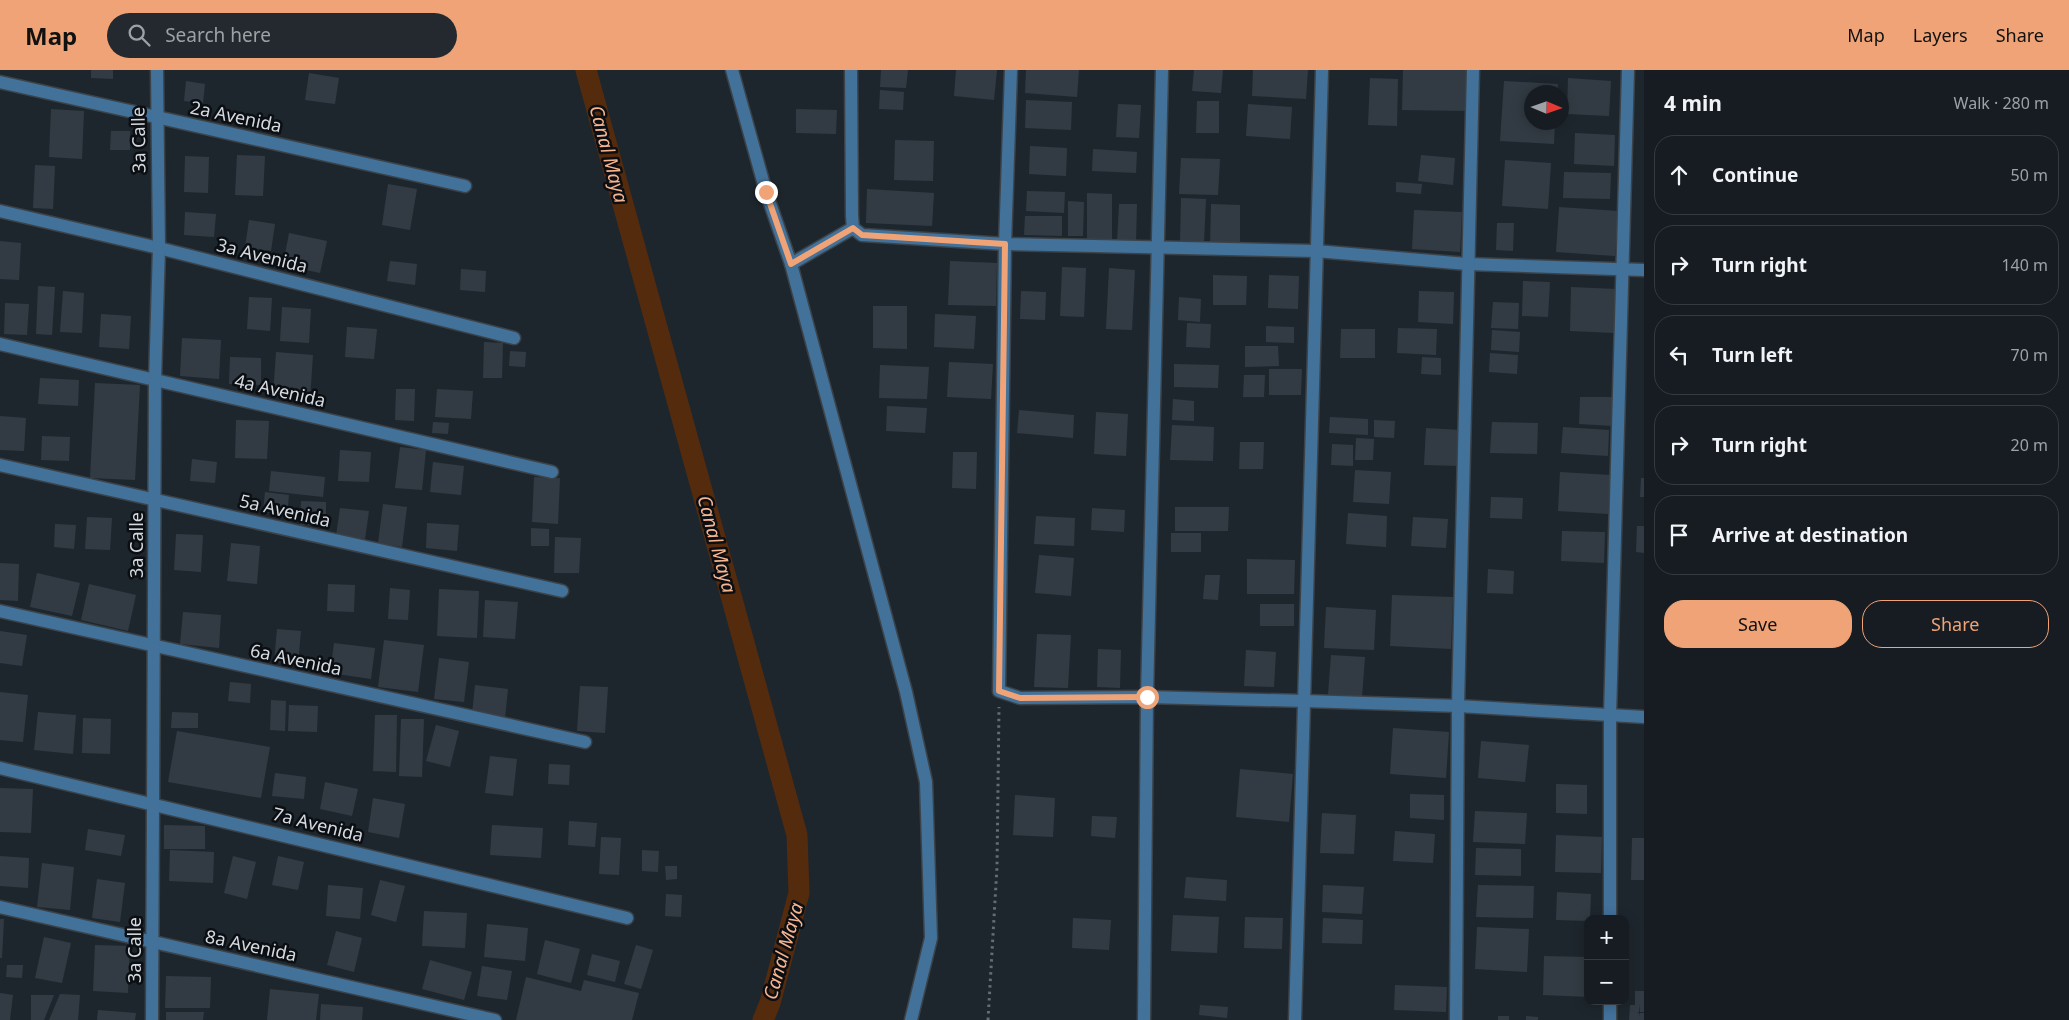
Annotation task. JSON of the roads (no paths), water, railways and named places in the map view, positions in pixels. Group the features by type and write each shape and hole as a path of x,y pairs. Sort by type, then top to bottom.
{"street":[{"name":"3a Calle","path":"152,1020 155,380 159,248 156,118 157,70"},
{"path":"732,70 766,192 791,264 904,683 926,782 931,938 911,1020"},
{"path":"851,70 852,216 853,228 862,235 1005,244 1316,251 1467,264 1644,270"},
{"path":"1010,70 1005,244 999,691 1020,698 1147,697 1304,701 1458,706 1644,718"},
{"path":"1144,1020 1147,697 1162,70"},
{"path":"1294,1020 1322,70"},
{"path":"1456,1020 1458,706 1473,70"},
{"path":"1610,915 1610,715 1628,70"},
{"name":"2a Avenida","path":"0,82 465,186"},
{"name":"3a Avenida","path":"0,211 159,248 514,338"},
{"path":"791,264 853,228"},
{"name":"4a Avenida","path":"0,344 552,472"},
{"name":"5a Avenida","path":"0,465 562,591"},
{"name":"6a Avenida","path":"0,611 585,742"},
{"name":"7a Avenida","path":"0,768 627,918"},
{"name":"8a Avenida","path":"0,907 495,1020"},
{"path":"1610,1005 1610,1020"}],"waterway":[{"name":"Canal Maya","path":"586,70 797,835 799,893 770,1003 763,1020"}]}
